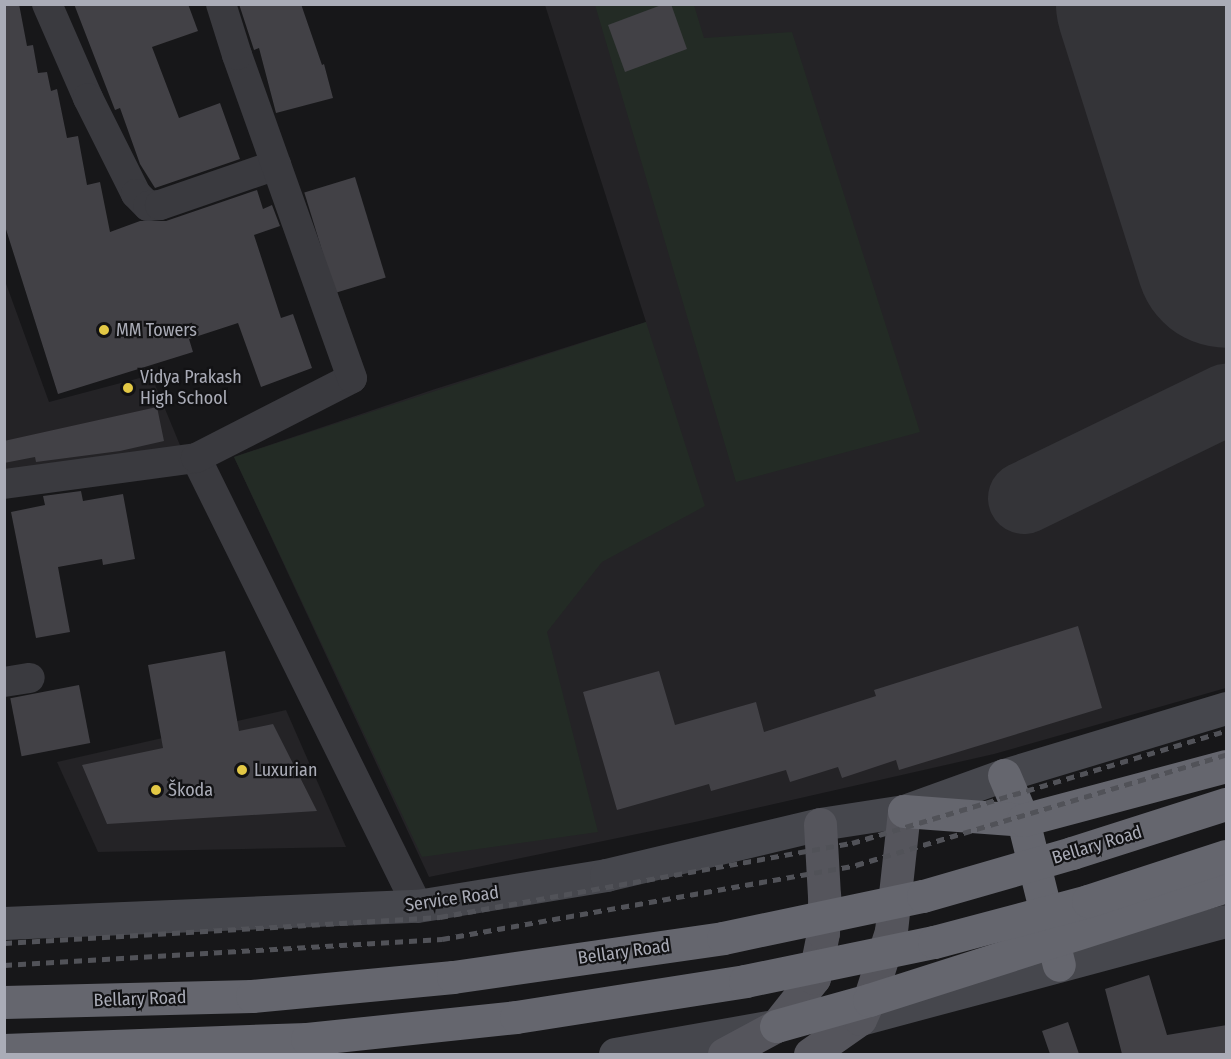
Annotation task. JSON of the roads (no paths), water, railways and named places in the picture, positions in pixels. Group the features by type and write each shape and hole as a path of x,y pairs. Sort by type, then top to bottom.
{"highway":[{"path":"904,811 1023,820 1227,766"},
{"path":"1004,775 1023,820 1056,954"},
{"name":"Bellary Road","path":"4,1002 252,996 453,976 723,938 923,896 1072,853 1227,804"},
{"path":"4,1050 307,1039 516,1017 745,981 945,939 1088,901 1227,856"},
{"path":"776,1026 865,1010 1056,954 1227,886"}],"main road":[{"name":"Service Road","path":"4,923 417,906 606,874 820,824 904,811 1004,775 1227,708"},
{"path":"810,1054 865,1010 891,931 904,811"},
{"path":"724,1054 776,1026 814,978 823,933 824,896 820,824"},
{"path":"1056,954 1227,921"},
{"path":"615,1054 776,1026"}],"street":[{"path":"47,4 88,98 136,194 148,206 160,205 276,165"},
{"path":"4,484 196,458 352,378 221,4"},
{"path":"196,458 417,906"}],"railway":[{"path":"4,943 440,917 852,843 1226,731"},
{"path":"4,965 442,939 856,865 1226,755"}],"place":[{"name":"MM Towers","path":"104,330"},
{"name":"Vidya Prakash High School","path":"128,388"},
{"name":"Luxurian","path":"242,770"},
{"name":"Škoda","path":"156,790"}]}
